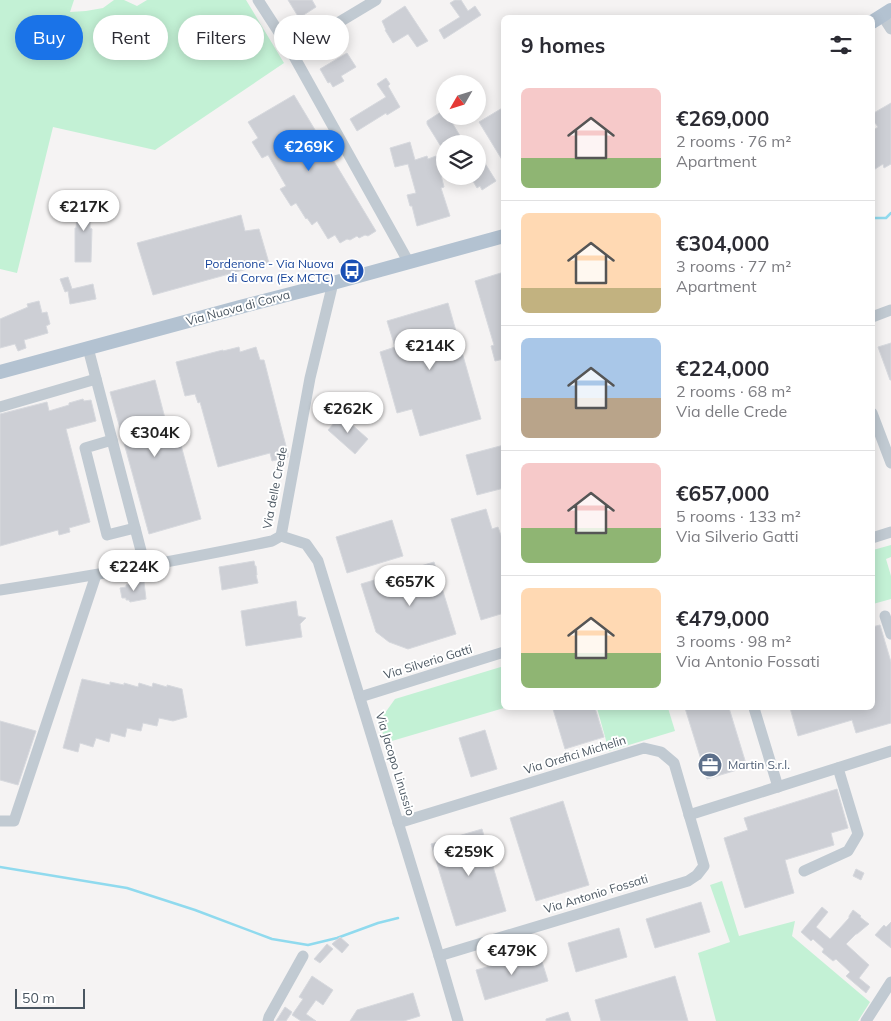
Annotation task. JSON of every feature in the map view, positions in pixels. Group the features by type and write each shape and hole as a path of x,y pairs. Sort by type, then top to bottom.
{"main road":[{"name":"Via Nuova di Corva","path":"0,372 501,237"}],"street":[{"path":"258,0 274,25"},
{"path":"349,16 376,0"},
{"path":"882,16 891,29"},
{"path":"296,60 408,262"},
{"name":"Via delle Crede","path":"0,590 208,555 272,541 281,536 310,378 334,283"},
{"path":"875,316 891,310"},
{"path":"88,348 145,566"},
{"path":"0,408 96,379"},
{"path":"875,421 891,463"},
{"path":"112,440 85,448 107,535 135,528"},
{"path":"875,537 891,532"},
{"name":"Via Jacopo Linussio","path":"281,536 306,544 318,561 458,1021"},
{"path":"0,821 14,821 96,575"},
{"path":"885,616 891,634"},
{"name":"Via Silverio Gatti","path":"360,697 501,653"},
{"path":"755,710 778,787"},
{"name":"Via Orefici Michelin","path":"398,823 644,748 661,752 674,763 689,816"},
{"path":"689,816 891,751"},
{"path":"804,872 848,851 858,834 838,768"},
{"name":"Via Antonio Fossati","path":"439,956 688,881 697,875 704,866 689,816"},
{"path":"268,1021 268,1016 303,956"},
{"path":"866,1021 891,982"}],"green space":[{"path":"0,0 74,0 70,12 103,8 114,0 124,0 137,6 147,0 246,0 255,15 178,15 178,60 264,60 264,30 274,46 274,60 282,60 284,63 155,150 53,127 17,273 0,269"},
{"path":"891,545 891,557 886,559 891,576 891,599 875,603 875,549"},
{"path":"501,667 501,709 385,743 380,720 395,699"},
{"path":"598,710 669,710 675,731 609,751"},
{"path":"722,881 739,936 795,921 792,936 870,1002 858,1021 716,1021 698,953 730,942 710,885"}],"building":[{"path":"288,0 312,0 316,7 304,15 297,15"},
{"path":"455,0 461,0 468,11 475,6 481,15 444,39 439,30 460,17 450,3"},
{"path":"405,6 428,41 417,47 408,34 393,43 382,21"},
{"path":"349,56 356,67 341,76 344,81 333,87 330,82 328,83 320,69 335,60 349,60"},
{"path":"386,78 390,84 388,86 400,107 387,115 386,113 357,131 350,119 386,97 377,84"},
{"path":"294,95 376,231 368,236 365,235 359,238 357,236 340,243 335,235 328,239 317,221 312,225 296,203 291,206 280,189 286,186 268,155 262,158 252,142 258,138 248,122"},
{"path":"891,103 891,164 884,168 883,164 875,169 875,129 878,127 875,123 875,112"},
{"path":"501,109 501,158 481,125 486,125 486,118"},
{"path":"436,115 436,125 453,125 460,135 436,135 436,138 427,121"},
{"path":"410,142 415,160 427,156 428,159 436,156 436,185 443,185 444,187 441,188 450,216 417,226 407,195 416,193 408,164 395,167 390,148"},
{"path":"486,165 496,181 482,190 480,186 477,188 475,185 486,185"},
{"path":"79,197 90,197 90,228 92,229 91,262 75,262 75,228 78,218"},
{"path":"241,215 245,231 259,229 269,263 153,295 137,243"},
{"path":"501,273 501,360 495,361 491,346 494,345 475,281"},
{"path":"68,277 72,289 93,284 96,299 70,304 68,291 65,292 60,279"},
{"path":"39,301 42,313 47,312 50,324 46,326 48,333 24,340 26,348 18,351 15,344 0,348 0,319 28,307 27,304"},
{"path":"448,303 481,419 420,436 412,409 397,413 380,352 395,347 387,321"},
{"path":"891,343 891,380 890,380 878,347"},
{"path":"239,347 240,352 256,347 260,360 264,360 288,457 272,461 270,453 218,467 200,402 198,403 195,394 185,396 176,362"},
{"path":"155,380 167,426 175,423 201,519 149,534 110,392"},
{"path":"83,399 84,401 91,400 96,421 66,429 90,522 69,528 70,532 59,535 58,530 0,546 0,414 47,402 49,411"},
{"path":"341,415 368,439 355,454 328,430"},
{"path":"501,446 501,489 477,495 466,455"},
{"path":"486,509 492,529 498,527 501,536 501,614 481,620 451,519"},
{"path":"392,520 403,556 347,573 336,537"},
{"path":"254,561 258,583 222,590 219,567"},
{"path":"434,562 456,634 408,649 389,642 376,632 361,584"},
{"path":"144,582 146,599 130,602 126,598 122,598 120,588"},
{"path":"296,601 298,616 306,618 300,624 302,637 246,646 241,611"},
{"path":"880,625 891,662 891,723 856,733 852,720 798,736 791,710 875,710 875,626"},
{"path":"82,679 110,685 110,682 138,687 139,683 152,687 153,683 182,689 187,717 173,721 159,718 157,726 143,723 141,731 127,728 125,737 111,733 109,742 96,738 93,747 80,743 78,752 63,748"},
{"path":"553,710 596,710 604,737 565,749"},
{"path":"686,710 730,710 747,767 707,779"},
{"path":"0,721 36,731 18,785 0,780"},
{"path":"485,730 497,769 471,777 459,738"},
{"path":"837,789 848,828 831,833 834,845 785,860 794,893 745,908 724,838 748,830 744,818"},
{"path":"563,801 589,885 536,901 510,818"},
{"path":"482,829 506,911 456,926 431,844"},
{"path":"856,869 864,873 861,880 853,876"},
{"path":"701,902 710,932 655,948 646,919"},
{"path":"822,907 828,912 816,927 830,939 849,918 853,910 869,924 846,944 869,965 859,978 870,987 866,993 846,976 850,972 836,959 833,961 822,952 824,949 813,939 811,941 801,932"},
{"path":"891,922 891,948 875,935 884,925 886,927"},
{"path":"619,928 627,957 576,972 568,943"},
{"path":"340,937 349,945 342,953 332,944"},
{"path":"327,944 333,949 320,963 314,959"},
{"path":"539,952 548,981 485,1000 476,970"},
{"path":"312,976 333,990 323,1005 316,1000 306,1014 316,1021 301,1021 292,1015 303,999 299,997"},
{"path":"675,976 688,1021 601,1021 595,1000"},
{"path":"413,993 420,1016 404,1021 350,1021 357,1010"},
{"path":"285,1007 292,1012 286,1021 276,1021"},
{"path":"568,1012 571,1021 546,1021 546,1019"}],"waterway":[{"path":"875,218 886,218 891,213"},
{"path":"0,867 127,888 195,910 272,939 308,945 337,938 398,918"}],"place":[{"name":"Pordenone - Via Nuova di Corva (Ex MCTC)","path":"352,271"},
{"name":"Martin S.r.l.","path":"710,765"}]}
